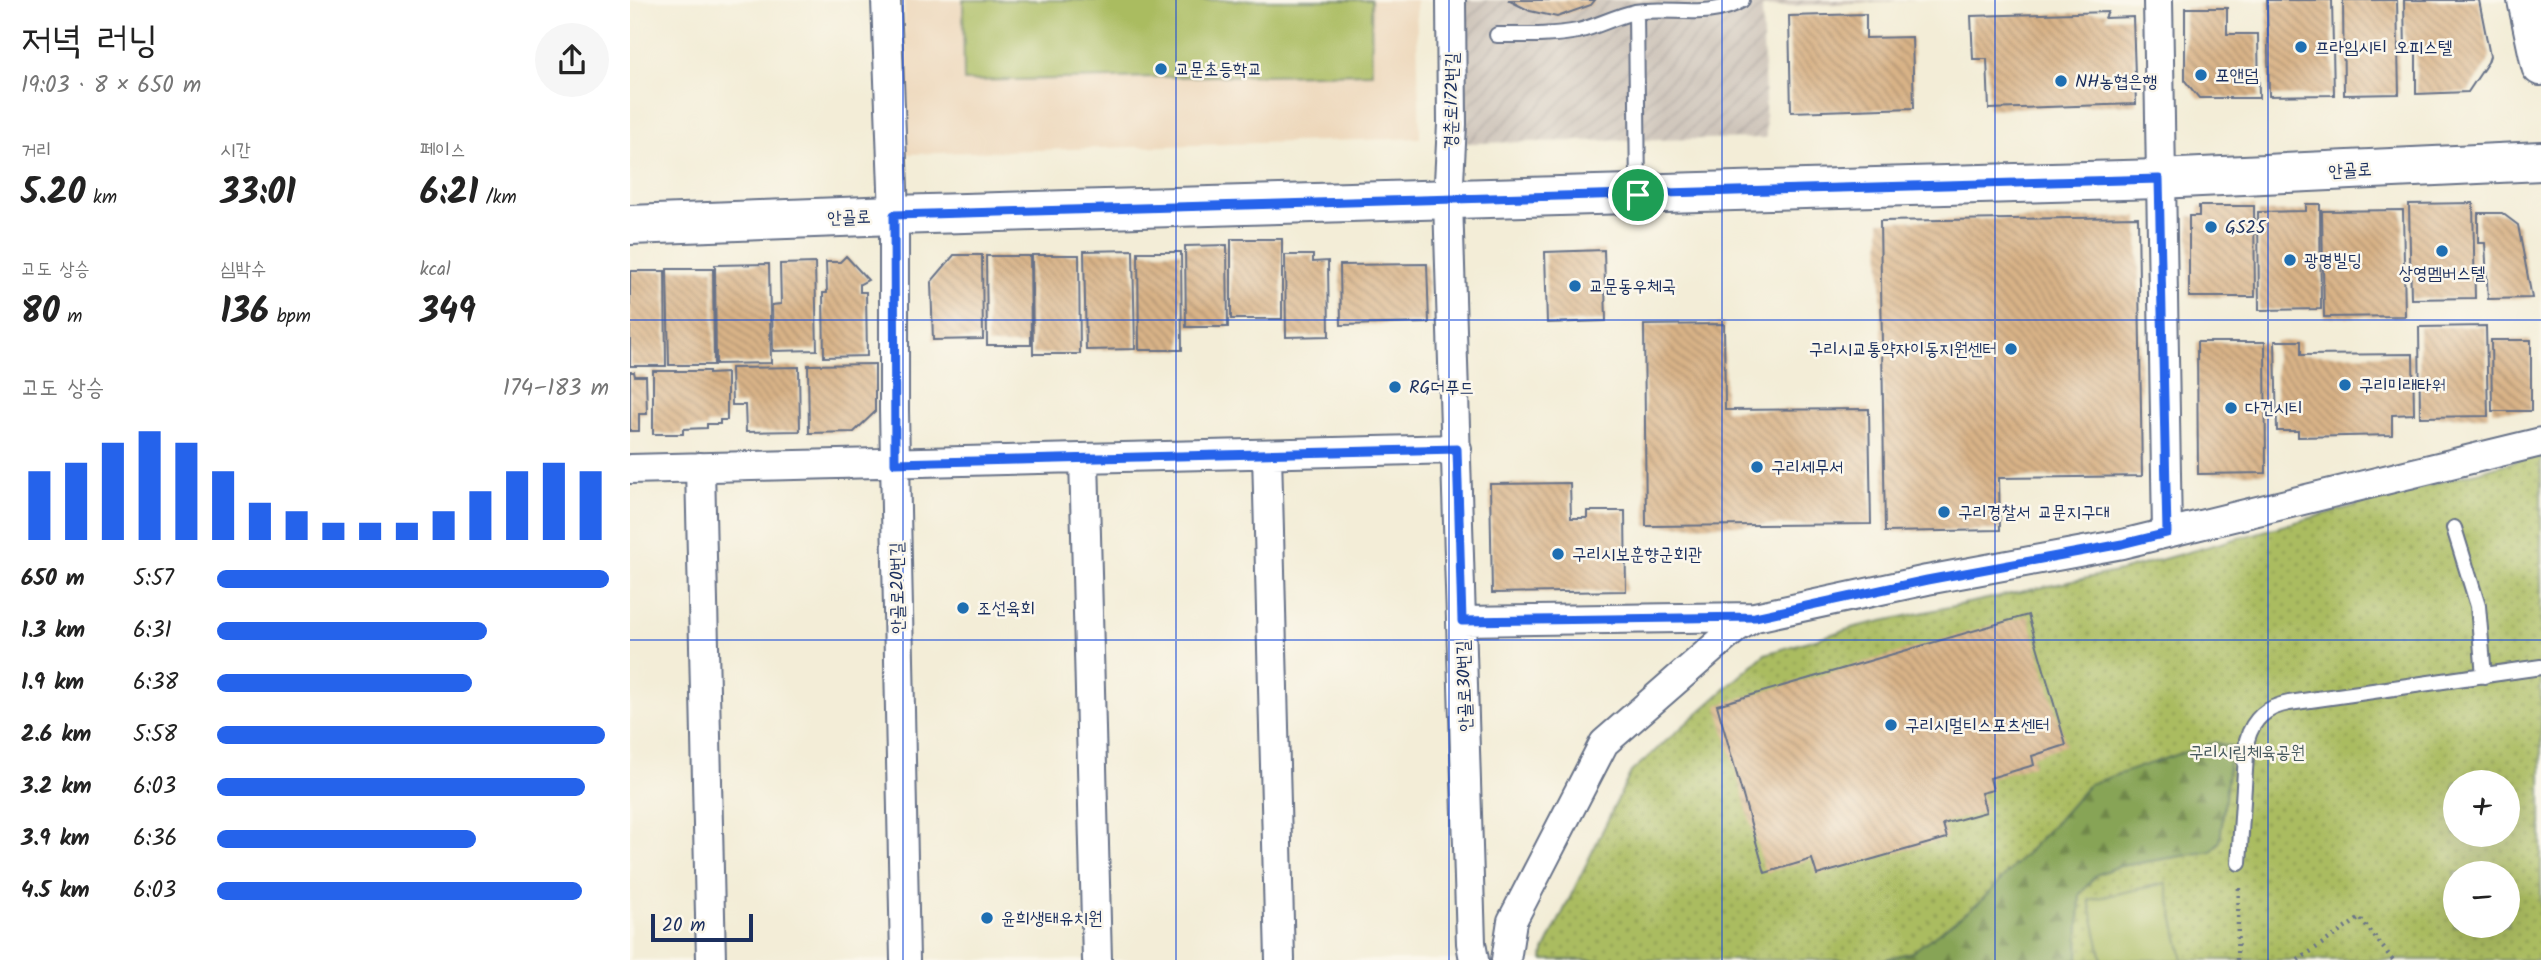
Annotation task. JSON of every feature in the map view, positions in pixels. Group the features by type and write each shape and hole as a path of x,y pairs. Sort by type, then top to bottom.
{"street":[{"name":"안골로20번길","path":"886,0 894,215 895,463 905,960"},
{"name":"경춘로172번길","path":"1448,201 1452,124 1451,0"},
{"path":"2158,0 2167,533"},
{"path":"2527,0 2541,66"},
{"name":"안골로","path":"630,225 2159,179 2541,161"},
{"name":"안골로30번길","path":"1448,201 1471,943 1474,960"},
{"path":"1462,621 1755,617 1927,580 2122,544 2541,442"},
{"path":"630,469 1457,449"},
{"path":"1267,454 1280,960"},
{"path":"1084,458 1097,960"},
{"path":"700,467 711,960"},
{"path":"1506,960 1512,921 1604,743 1737,628 1755,617"}],"lane":[{"path":"1497,35 1553,35 1580,30 1636,12 1704,11 1729,8 1742,0"},
{"path":"1636,12 1638,195"},
{"path":"2454,528 2478,606 2484,676"},
{"path":"2239,863 2247,740 2251,726 2258,717 2276,705 2541,667"}],"path":[{"path":"2237,960 2239,863"},
{"path":"2298,960 2360,918 2393,960"}],"shaded area":[{"name":"교문초등학교","path":"904,0 1416,0 1420,138 906,154"},
{"path":"1461,0 1917,0 1762,7 1766,138 1466,143"}],"green space":[{"path":"963,0 1371,0 1372,73 964,81"},
{"name":"구리시립체육공원","path":"2541,454 2541,960 1543,960 1544,951 1631,772 1765,654 1859,626 2120,571"},
{"path":"2215,742 2231,747 2220,841 2212,851 2116,867 2096,875 2080,894 2078,960 1881,960 1912,952 1979,903 2089,784"},
{"path":"2166,883 2183,960 2102,960 2089,900"}],"building":[{"path":"1508,0 1595,0 1591,5 1557,17 1530,11"},
{"name":"프라임시티 오피스텔","path":"2267,0 2332,0 2334,95 2269,96"},
{"path":"2343,0 2397,0 2399,94 2344,95"},
{"path":"2404,0 2479,0 2490,56 2468,92 2416,94 2416,52 2405,53"},
{"path":"2185,8 2227,8 2227,34 2258,34 2259,98 2199,98 2185,81"},
{"name":"NH농협은행","path":"2108,12 2105,18 2133,17 2136,104 1989,109 1987,59 1973,59 1971,16"},
{"path":"1866,14 1866,38 1912,37 1914,108 1791,112 1789,16"},
{"name":"상영멤버스텔","path":"2473,203 2475,298 2411,299 2409,204"},
{"name":"광명빌딩","path":"2306,204 2320,204 2321,309 2259,310 2258,212 2306,211"},
{"path":"2199,206 2254,206 2255,297 2189,297 2189,216 2199,216"},
{"path":"2403,210 2405,316 2324,317 2322,211"},
{"path":"2478,213 2502,213 2518,225 2532,298 2488,299 2485,243 2478,243"},
{"name":"구리시교통약자이동지원센터","path":"2138,217 2142,476 1999,478 2000,530 1885,532 1880,221"},
{"path":"1231,239 1282,239 1282,319 1231,319"},
{"path":"1227,245 1228,327 1186,327 1185,246"},
{"path":"1133,250 1135,349 1086,350 1084,251"},
{"name":"교문동우체국","path":"1604,250 1606,321 1547,323 1545,252"},
{"path":"1138,252 1181,252 1182,350 1139,350"},
{"path":"954,255 982,255 983,339 933,340 931,282"},
{"path":"1032,255 1079,255 1080,354 1033,354"},
{"path":"1285,255 1313,255 1313,262 1328,261 1329,336 1286,337"},
{"path":"846,256 868,280 860,284 860,292 866,292 867,356 824,357 823,293 827,293 826,262 840,262"},
{"path":"986,256 1030,256 1031,345 987,345"},
{"path":"815,263 817,350 773,351 772,305 781,304 780,264"},
{"path":"769,264 771,363 716,364 715,265"},
{"path":"1427,264 1429,323 1341,325 1340,265"},
{"path":"667,269 713,269 714,365 669,365"},
{"path":"630,271 665,271 666,366 630,366"},
{"name":"구리세무서","path":"1724,324 1725,410 1869,409 1871,524 1646,526 1644,325"},
{"path":"2486,326 2488,416 2420,417 2419,327"},
{"path":"2491,340 2531,340 2531,411 2492,411"},
{"name":"구리미래타워","path":"2275,341 2301,341 2301,355 2413,354 2414,414 2392,415 2392,435 2298,437 2298,431 2277,431"},
{"name":"다건시티","path":"2197,342 2265,342 2266,473 2198,474"},
{"path":"875,364 875,412 854,432 809,433 808,365"},
{"path":"799,367 800,431 746,432 745,405 732,405 731,368"},
{"path":"653,371 727,373 727,420 720,420 720,424 707,424 707,428 683,429 683,434 653,434"},
{"path":"630,372 634,372 635,376 646,376 647,414 639,414 639,431 630,431"},
{"name":"구리시보훈향군회관","path":"1570,483 1571,518 1587,518 1587,511 1625,511 1626,591 1492,593 1490,484"},
{"name":"구리시멀티스포츠센터","path":"2028,615 2066,745 2032,756 2034,765 1990,778 1993,790 1981,793 1986,812 1943,824 1947,838 1817,875 1812,859 1765,873 1717,705"}],"place":[{"name":"프라임시티 오피스텔","path":"2301,47"},
{"name":"교문초등학교","path":"1161,69"},
{"name":"포앤덤","path":"2201,75"},
{"name":"NH농협은행","path":"2061,81"},
{"name":"GS25","path":"2211,227"},
{"name":"상영멤버스텔","path":"2442,251"},
{"name":"광명빌딩","path":"2290,260"},
{"name":"교문동우체국","path":"1575,286"},
{"name":"구리시교통약자이동지원센터","path":"2011,349"},
{"name":"구리미래타워","path":"2345,385"},
{"name":"RG더푸드","path":"1395,387"},
{"name":"다건시티","path":"2231,408"},
{"name":"구리세무서","path":"1757,467"},
{"name":"구리경찰서 교문지구대","path":"1944,512"},
{"name":"구리시보훈향군회관","path":"1558,554"},
{"name":"조선육회","path":"963,608"},
{"name":"구리시멀티스포츠센터","path":"1891,725"},
{"name":"윤희생태유치원","path":"987,918"}],"route":[{"path":"2159,179 2167,533 1755,617 1462,621 1457,449 895,463 894,215 1638,195 2159,179"}]}
